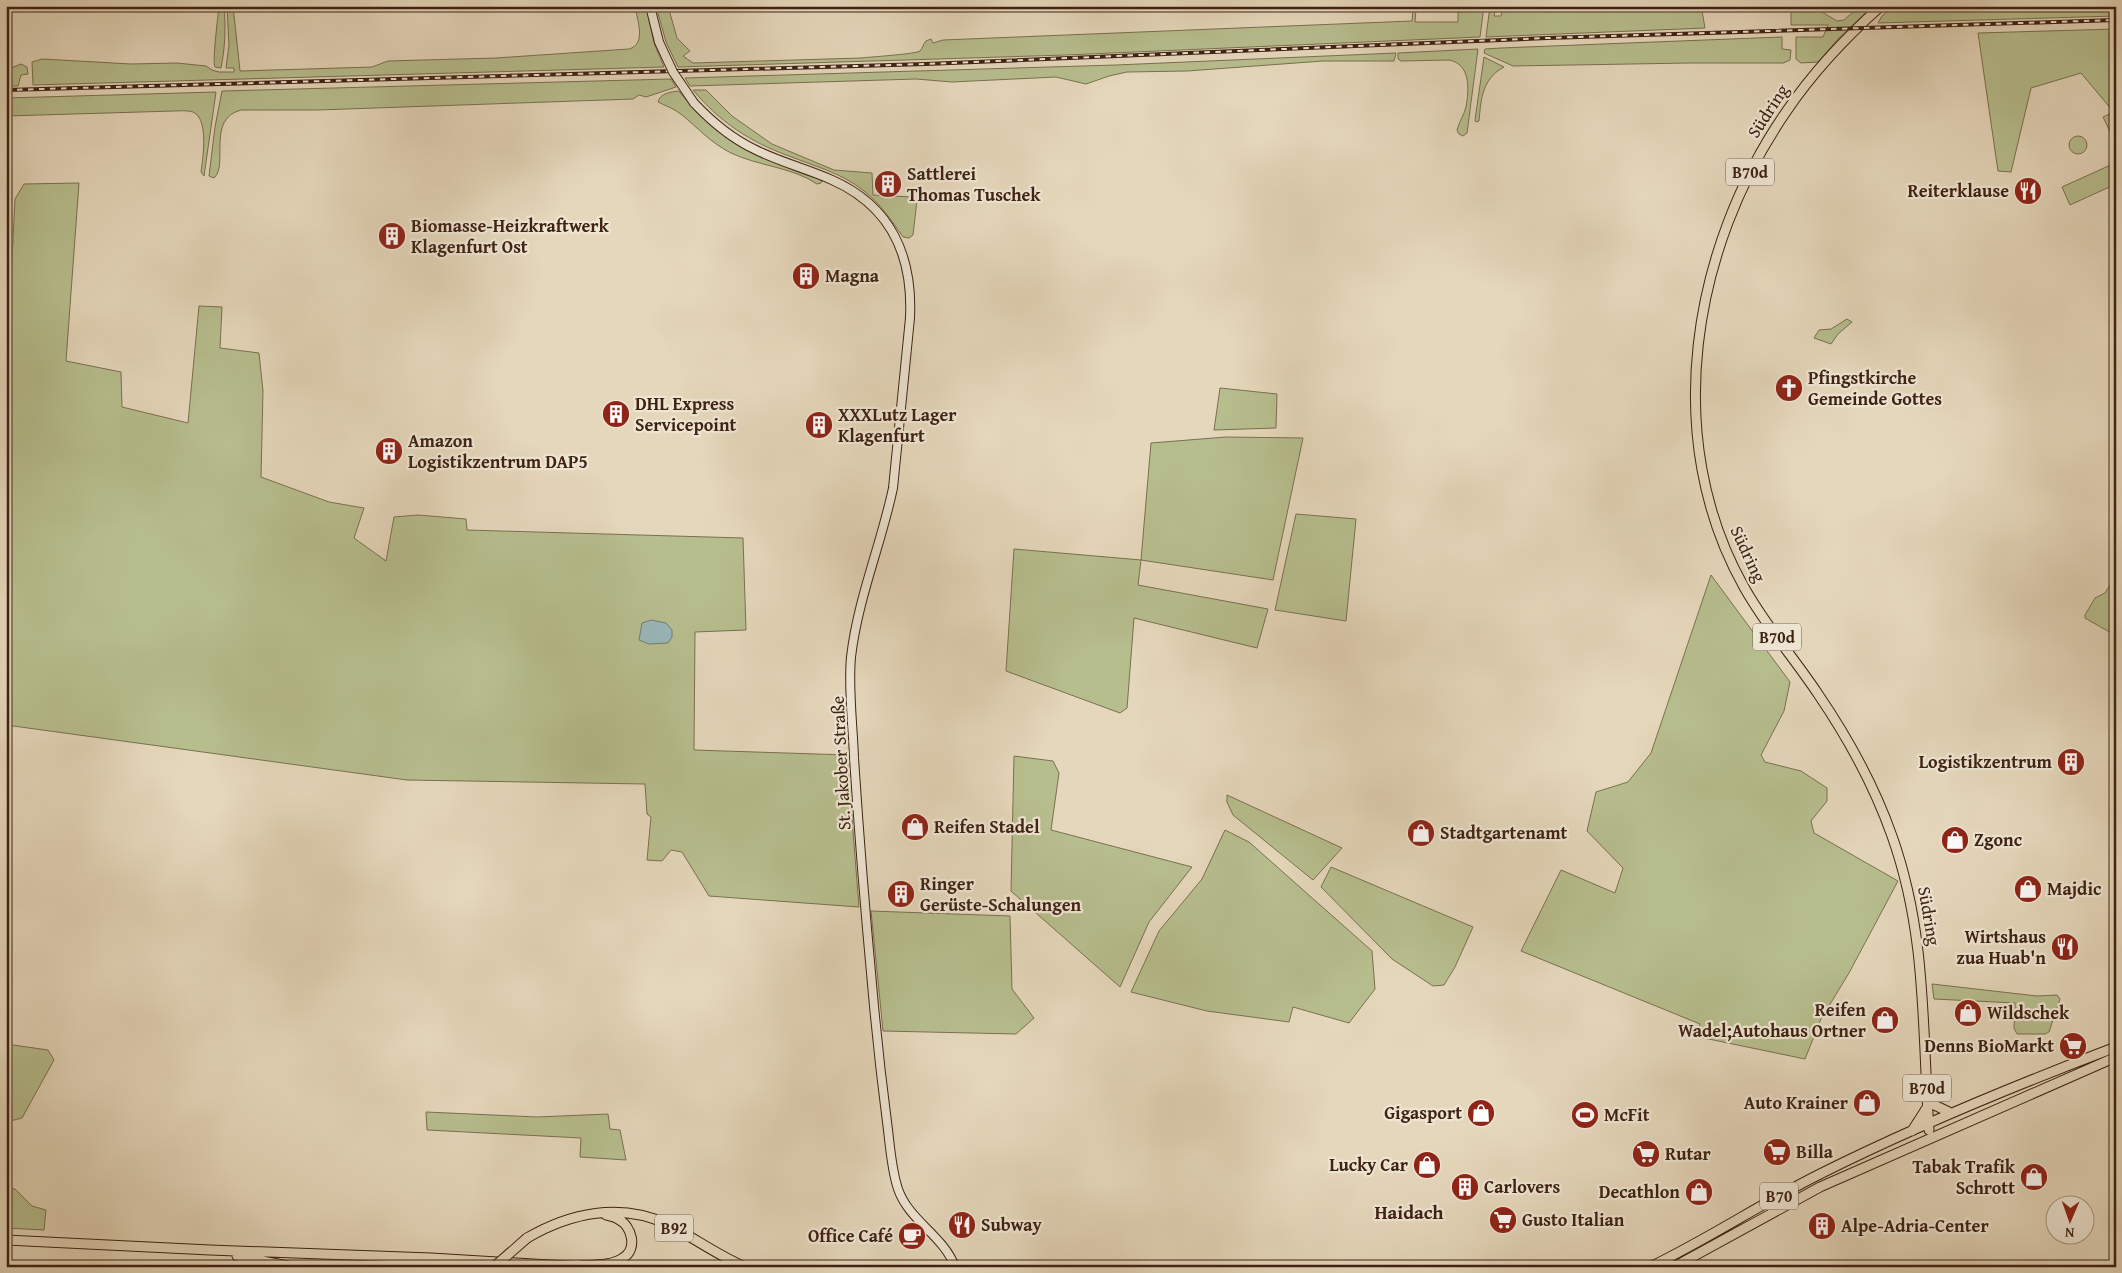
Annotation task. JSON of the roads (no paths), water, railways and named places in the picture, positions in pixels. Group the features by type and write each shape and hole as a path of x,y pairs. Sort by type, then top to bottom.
{"main road":[{"name":"St. Jakober Straße","path":"650,6 659,42 673,72 694,103 716,124 749,147 832,180 854,192 878,212 892,230 901,248 908,271 910,298 899,432 888,511 860,604 855,631 851,659 852,717 865,906 877,1042 893,1169 902,1198 909,1210 945,1248 954,1265"},
{"name":"Südring","path":"1881,6 1845,39 1808,82 1768,139 1741,190 1717,254 1705,302 1695,375 1695,418 1702,474 1712,513 1725,549 1766,623 1817,693 1856,754 1891,835 1907,884 1919,950 1929,1130"},
{"name":"B70","path":"1674,1267 1820,1186 1946,1131 2058,1073 2116,1046"},
{"name":"B70","path":"1650,1267 1819,1174 1951,1113 2058,1073 2116,1057"},
{"path":"1912,1132 1928,1104 1951,1113"},
{"path":"1912,1132 1946,1131"},
{"name":"B92","path":"494,1267 526,1238 564,1220 596,1213 617,1212 651,1218 667,1224 745,1267"},
{"name":"B92","path":"580,1266 615,1262 624,1258 632,1246 632,1238 625,1224 619,1219 596,1213"},
{"path":"6,1240 432,1258 584,1267"},
{"path":"210,1250 292,1267"}],"water":[{"path":"651,620 666,623 672,630 672,637 668,643 649,644 639,640 642,623"}],"railway":[{"path":"6,90 926,64 1547,38 2116,20"}],"place":[{"name":"Sattlerei Thomas Tuschek","path":"888,184"},
{"name":"Reiterklause","path":"2028,191"},
{"name":"Biomasse-Heizkraftwerk Klagenfurt Ost","path":"392,236"},
{"name":"Magna","path":"806,276"},
{"name":"Pfingstkirche Gemeinde Gottes","path":"1789,388"},
{"name":"DHL Express Servicepoint","path":"616,414"},
{"name":"XXXLutz Lager Klagenfurt","path":"819,425"},
{"name":"Amazon Logistikzentrum DAP5","path":"389,451"},
{"name":"Logistikzentrum","path":"2071,762"},
{"name":"Reifen Stadel","path":"915,827"},
{"name":"Stadtgartenamt","path":"1421,833"},
{"name":"Zgonc","path":"1955,840"},
{"name":"Majdic","path":"2028,889"},
{"name":"Ringer Gerüste-Schalungen","path":"901,894"},
{"name":"Wirtshaus zua Huab'n","path":"2065,947"},
{"name":"Wildschek","path":"1968,1013"},
{"name":"Reifen Wadel;Autohaus Ortner","path":"1885,1020"},
{"name":"Denns BioMarkt","path":"2073,1046"},
{"name":"Auto Krainer","path":"1867,1103"},
{"name":"Gigasport","path":"1481,1113"},
{"name":"McFit","path":"1585,1115"},
{"name":"Billa","path":"1777,1152"},
{"name":"Rutar","path":"1646,1154"},
{"name":"Lucky Car","path":"1427,1165"},
{"name":"Tabak Trafik Schrott","path":"2034,1177"},
{"name":"Carlovers","path":"1465,1187"},
{"name":"Decathlon","path":"1699,1192"},
{"name":"Gusto Italian","path":"1503,1220"},
{"name":"Subway","path":"962,1225"},
{"name":"Alpe-Adria-Center","path":"1822,1226"},
{"name":"Office Café","path":"912,1236"}],"district":[{"name":"Haidach","path":"1409,1212"}]}
